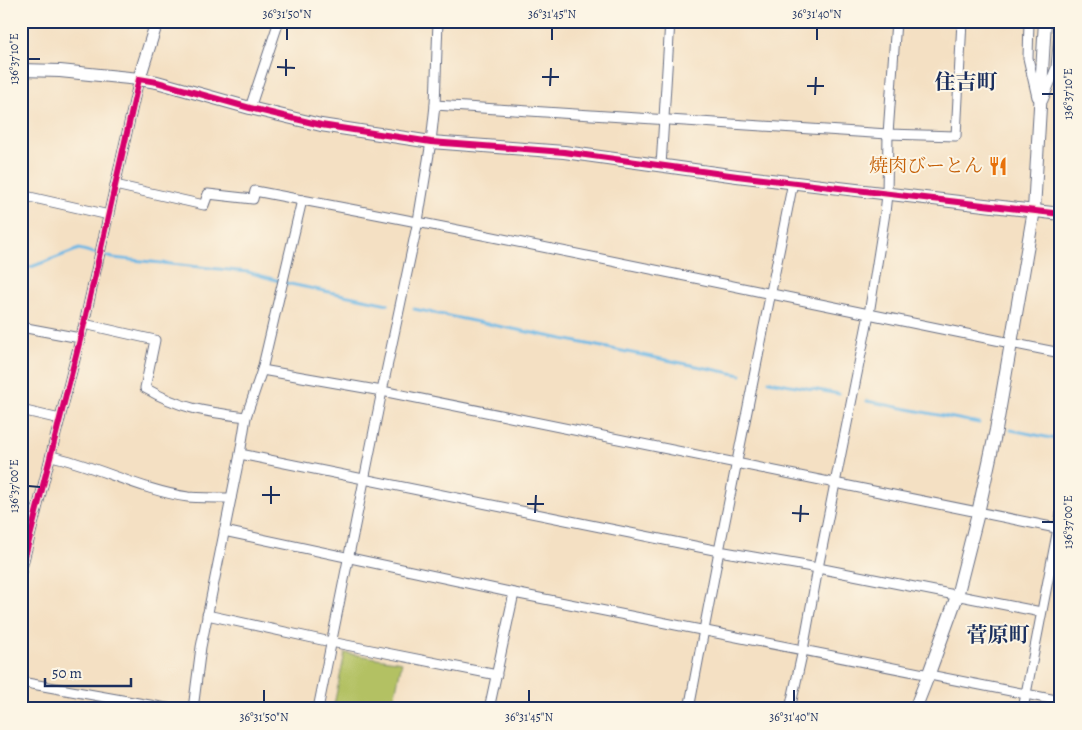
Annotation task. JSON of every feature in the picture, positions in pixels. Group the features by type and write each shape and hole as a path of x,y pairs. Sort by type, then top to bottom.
{"street":[{"path":"21,572 84,324 139,78 157,21"},
{"path":"250,108 279,21"},
{"path":"318,709 418,222 435,106 438,21"},
{"path":"660,166 670,21"},
{"path":"790,709 869,314 887,194 888,134 896,21"},
{"path":"435,106 888,134 956,136 962,21"},
{"path":"1029,21 1028,58 1040,108"},
{"path":"914,709 928,676 956,596 978,513 996,430 1034,210 1046,21"},
{"path":"1040,108 1056,68 1060,21"},
{"path":"21,70 60,71 139,78 321,125 431,142 564,152 660,166 1061,214"},
{"path":"689,709 703,630 738,464 793,182"},
{"path":"115,186 204,205 208,194 253,199 255,191 418,222 1061,353"},
{"path":"21,194 108,215"},
{"path":"193,709 201,647 246,417 262,370 302,200"},
{"path":"84,324 156,340 145,388 165,400 196,410 246,417"},
{"path":"21,328 80,338"},
{"path":"262,370 382,392 1059,528"},
{"path":"21,410 60,419"},
{"path":"240,454 719,551 818,568 1040,612"},
{"path":"51,456 93,467 142,485 188,497 231,498"},
{"path":"1023,709 1040,612 1061,513"},
{"path":"224,531 514,593 1061,701"},
{"path":"490,709 514,593"},
{"path":"207,615 497,675"},
{"path":"21,682 172,709"}],"green space":[{"path":"345,653 402,662 392,709 333,709"}],"waterway":[{"path":"21,266 31,267 79,249 113,258 248,272 290,284 388,304"},
{"path":"414,309 741,375"},
{"path":"769,381 839,394"},
{"path":"867,401 979,423"},
{"path":"1011,430 1061,440"}],"cycle path":[{"path":"21,572 84,324 139,79 157,82 250,108 321,125 431,142 564,152 737,176 1061,214"}],"place":[{"name":"焼肉びーとん","path":"998,166"}],"district":[{"name":"住吉町","path":"966,82"},
{"name":"菅原町","path":"998,635"}]}
